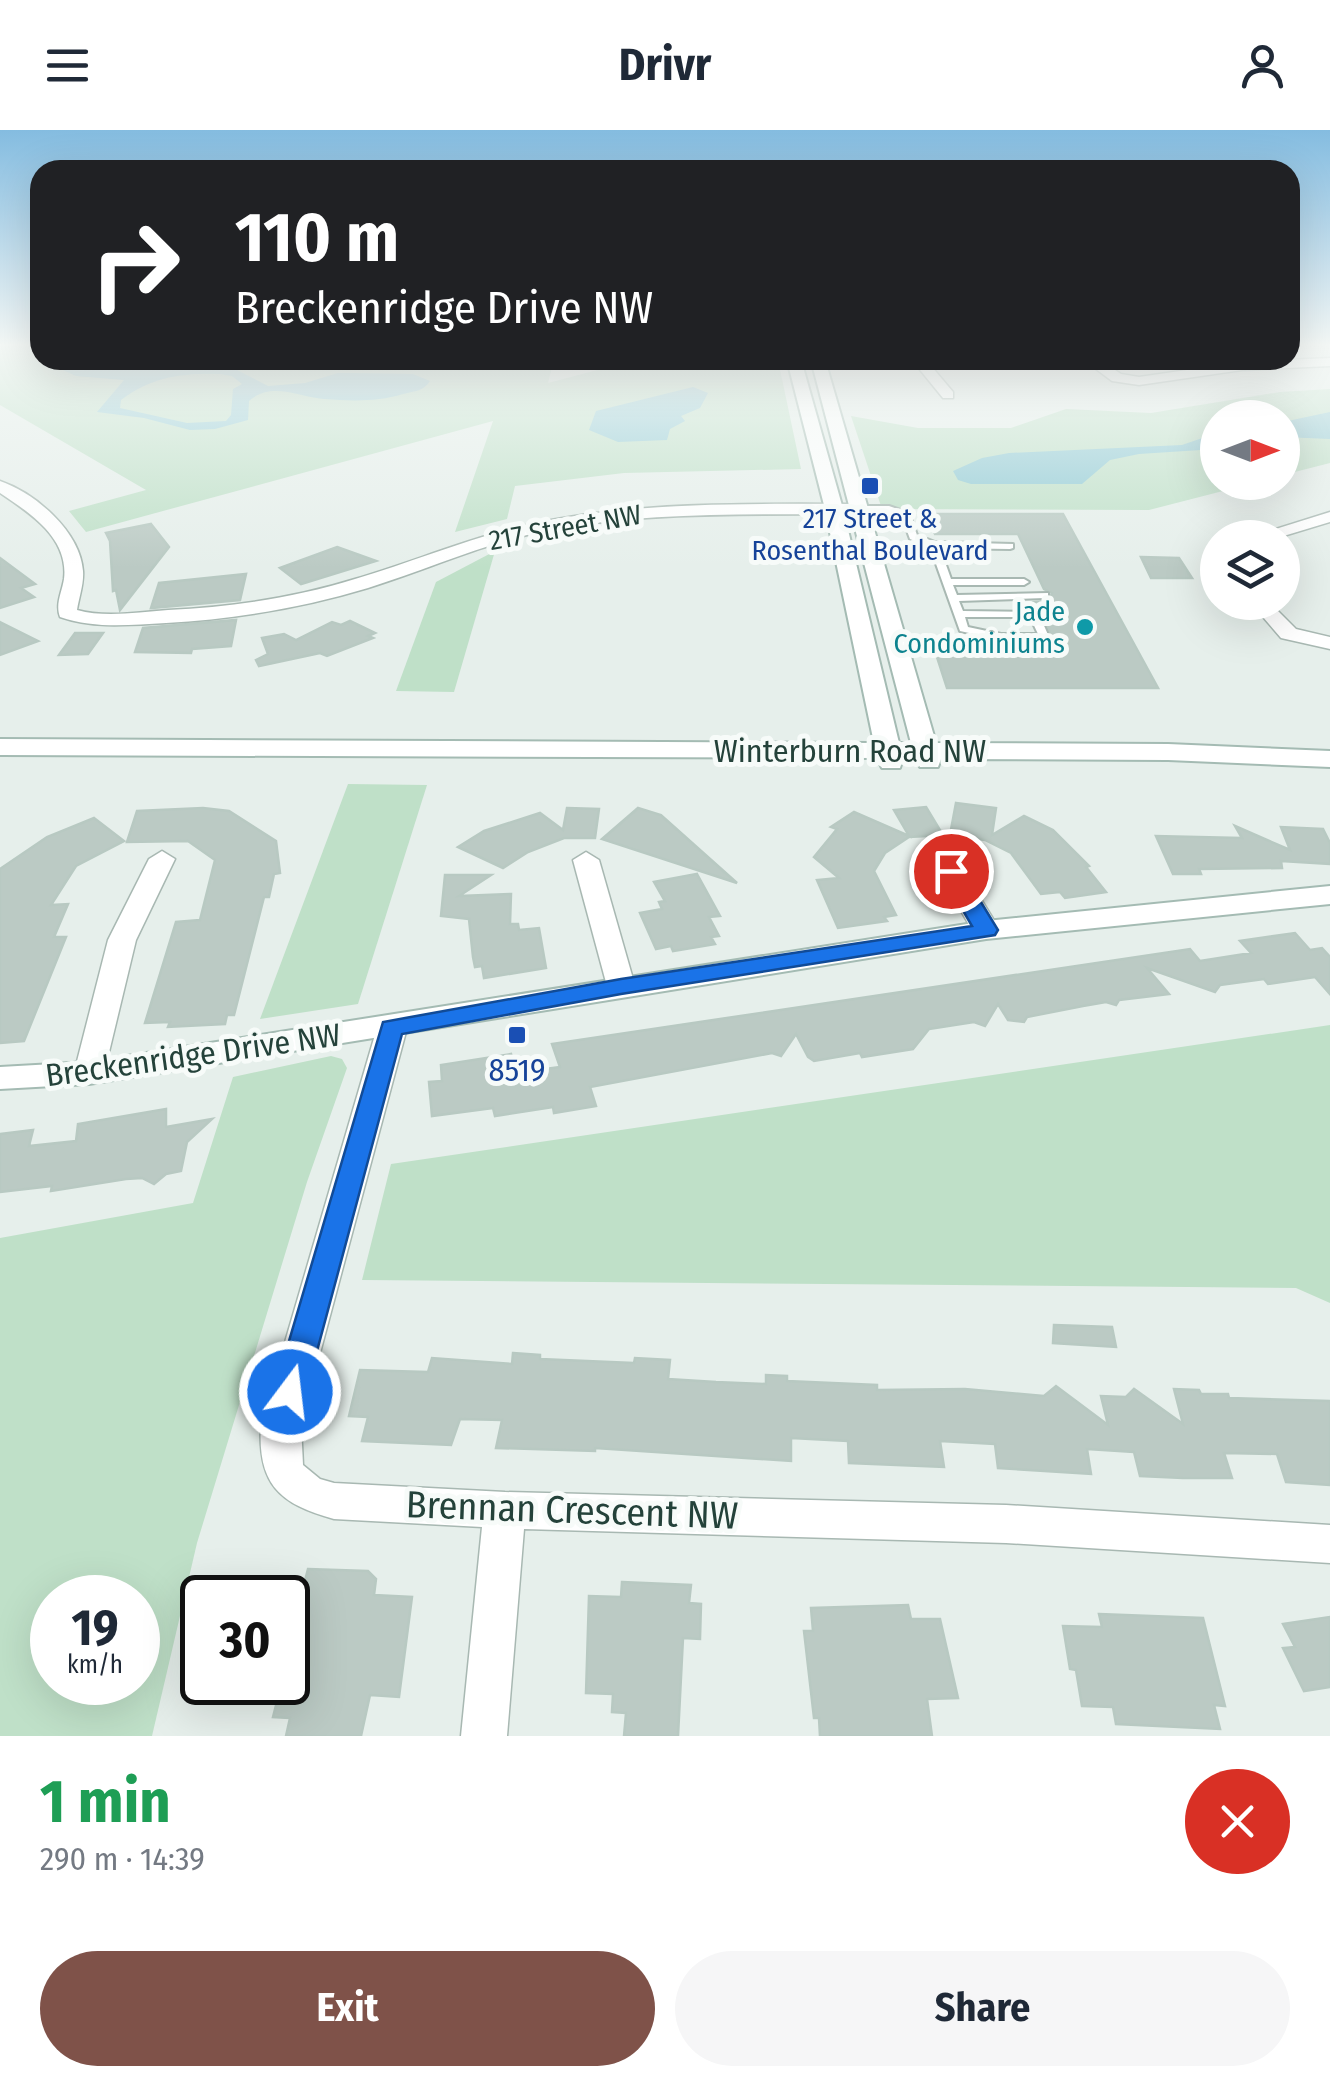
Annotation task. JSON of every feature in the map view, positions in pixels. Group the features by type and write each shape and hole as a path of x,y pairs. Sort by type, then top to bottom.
{"street":[{"path":"810,419 890,757"},
{"path":"835,419 927,757"},
{"name":"217 Street NW","path":"0,486 43,515 71,554 74,579 67,613 84,618 284,611 470,545 569,522 669,510 862,509"},
{"path":"1300,526 1330,517"},
{"path":"1272,620 1293,639 1330,643"},
{"name":"Winterburn Road NW","path":"0,747 370,751 498,758 1330,760"},
{"path":"89,1073 122,940 162,859"},
{"path":"586,860 621,986"},
{"path":"951,871 986,930"},
{"name":"Breckenridge Drive NW","path":"0,1078 89,1073 392,1028 621,986 986,930 1330,895"},
{"name":"Brennan Crescent NW","path":"392,1028 281,1424 281,1463 290,1481 308,1495 334,1501 505,1510 1006,1524 1330,1544"},
{"path":"484,1736 505,1510"}],"lane":[{"path":"862,509 906,515 914,537 934,546 1010,546"},
{"path":"934,546 952,598 958,614 964,629 1002,637 1044,637 1034,614 958,614"},
{"path":"947,582 1024,582"},
{"path":"952,598 1042,597"}],"green space":[{"path":"24,419 790,419 801,469 624,473 515,486 507,519 455,532 493,421 86,532 69,511 146,490"},
{"path":"852,419 918,428 1011,428 1037,419 1200,419 1200,497 1149,510 882,509"},
{"path":"1300,419 1330,419 1330,463 1300,471"},
{"path":"495,551 454,692 396,691 436,582"},
{"path":"348,784 427,785 358,1004 260,1019"},
{"path":"1330,1025 1330,1303 1296,1288 362,1280 391,1164"},
{"path":"331,1056 342,1059 347,1068 307,1182 190,1575 180,1575 180,1616 160,1702 160,1575 30,1575 30,1705 159,1705 152,1736 0,1736 0,1238 193,1203 233,1077"}],"water":[{"path":"148,419 187,423 248,419 215,429 190,430"},
{"path":"593,419 685,421 670,429 667,440 618,442 589,430"},
{"path":"1300,419 1330,419 1330,439 1300,438"},
{"path":"1200,439 1200,450 1110,460 1082,484 971,484 958,480 953,471 982,458 1009,453 1182,445"}],"building":[{"name":"Jade Condominiums","path":"928,514 1063,514 1158,688 947,688 936,654 1058,654 1041,610 1034,602 1049,601 1052,593 1044,589 1018,534 935,534"},
{"path":"151,524 169,547 120,610 116,590 113,591 110,541 106,533"},
{"path":"337,547 376,561 301,584 280,568"},
{"path":"1141,557 1179,558 1192,578 1151,578"},
{"path":"0,558 35,584 21,588 34,597 0,608"},
{"path":"246,574 240,600 151,608 159,583"},
{"path":"236,620 231,646 192,649 191,653 135,652 143,628"},
{"path":"350,621 375,633 368,636 373,638 327,656 320,653 259,666 256,660 268,654 262,638 284,634 296,640 332,622 341,625"},
{"path":"0,622 38,641 0,655"},
{"path":"75,633 103,633 88,654 59,655"},
{"path":"956,803 996,808 992,835 1024,816 1053,830 1089,866 1086,867 1106,892 1065,898 1060,892 1041,894 1011,853 985,840 950,835"},
{"path":"926,807 943,835 909,837 885,853 874,871 896,915 884,917 887,921 838,928 817,880 839,878 814,857 837,829 831,827 854,812 909,836 894,810"},
{"path":"567,808 599,809 595,838 564,838 528,852 503,868 458,847 484,831 540,813 563,830"},
{"path":"638,808 661,815 737,883 602,839"},
{"path":"137,811 229,811 276,841 280,873 274,874 269,897 264,897 234,1015 227,1015 225,1024 168,1027 170,1022 145,1023 176,922 200,920 215,860 188,841 127,842"},
{"path":"94,818 124,841 76,866 51,905 68,904 54,937 66,937 24,1041 0,1043 0,869 47,837"},
{"path":"1235,826 1290,850 1281,827 1323,829 1330,843 1330,864 1281,861 1282,868 1199,869 1201,874 1173,874 1156,836 1242,838"},
{"path":"697,874 720,916 709,917 719,936 711,937 715,944 673,951 671,946 656,949 640,913 662,909 659,902 665,901 654,882"},
{"path":"445,875 491,875 459,896 511,894 510,924 518,924 519,930 539,928 546,968 484,978 482,966 475,967 469,919 441,916"},
{"path":"1295,933 1310,950 1322,948 1330,957 1330,994 1315,977 1268,984 1264,979 1220,985 1215,992 1147,968 1169,994 1119,1000 1116,1005 1106,1002 1083,1006 1027,1017 1024,1022 1008,1020 998,1004 985,1026 974,1022 929,1029 913,1049 862,1057 860,1053 814,1061 796,1034 781,1056 772,1053 590,1087 596,1106 554,1113 553,1107 495,1116 493,1108 432,1116 429,1082 442,1081 441,1065 511,1054 516,1073 560,1067 552,1044 1190,949 1200,961 1251,953 1240,941"},
{"path":"166,1109 166,1127 212,1119 187,1142 181,1171 166,1174 154,1184 142,1178 51,1191 52,1186 0,1192 0,1134 33,1130 29,1146 76,1141 78,1124"},
{"path":"1054,1325 1112,1327 1116,1347 1053,1343"},
{"path":"513,1353 540,1355 540,1359 634,1363 635,1358 670,1360 668,1379 716,1382 766,1384 766,1375 787,1376 787,1381 877,1385 877,1390 965,1389 1044,1396 1056,1386 1108,1425 1101,1396 1126,1397 1134,1389 1183,1424 1174,1389 1228,1394 1229,1398 1330,1401 1330,1485 1286,1482 1277,1454 1224,1453 1232,1478 1183,1478 1140,1476 1134,1452 1087,1449 1091,1474 998,1468 995,1444 940,1441 944,1467 849,1463 848,1441 791,1438 791,1461 595,1448 496,1448 502,1420 460,1419 451,1445 362,1441 368,1417 349,1416 360,1370 428,1372 432,1358 512,1364"},
{"path":"308,1569 368,1571 376,1579 374,1595 412,1597 399,1697 370,1695 361,1736 286,1736 290,1718 273,1717 276,1705 310,1705 310,1575 306,1575"},
{"path":"622,1582 691,1585 689,1603 701,1604 700,1639 683,1638 678,1736 624,1736 626,1713 612,1712 613,1694 586,1693 589,1596 621,1597"},
{"path":"908,1605 911,1619 940,1619 958,1698 927,1699 932,1736 820,1736 819,1718 814,1718 804,1631 813,1631 811,1608"},
{"path":"1099,1614 1203,1618 1225,1706 1214,1705 1220,1729 1116,1724 1113,1707 1082,1706 1076,1670 1070,1669 1063,1626 1102,1627"},
{"path":"1330,1617 1330,1687 1304,1691 1283,1648 1295,1647 1283,1624"}],"place":[{"name":"217 Street & Rosenthal Boulevard","path":"870,486"},
{"name":"Jade Condominiums","path":"1085,627"},
{"name":"8519","path":"517,1035"}],"route":[{"path":"290,1392 392,1028 621,986 986,930 951,871"}]}
